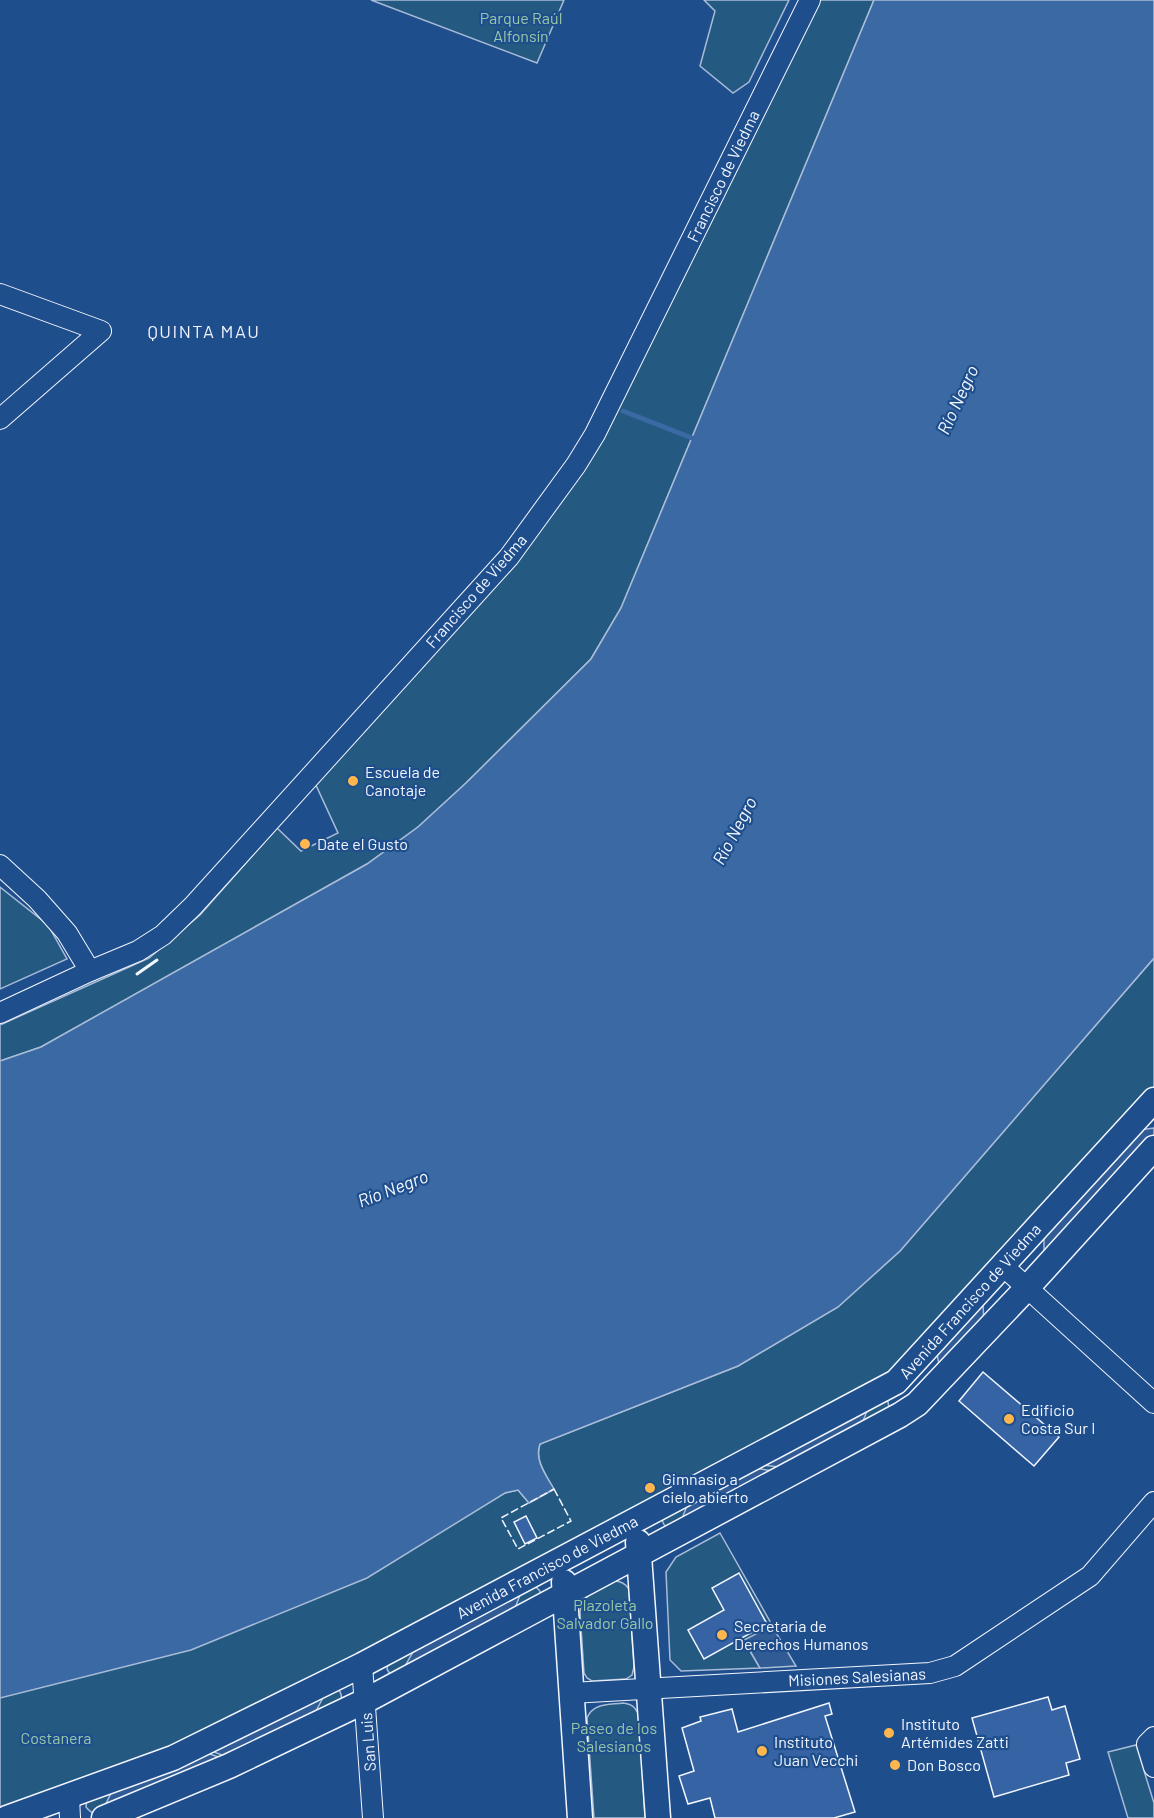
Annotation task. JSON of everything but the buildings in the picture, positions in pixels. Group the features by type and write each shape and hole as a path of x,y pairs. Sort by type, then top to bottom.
{"main road":[{"name":"Avenida Francisco de Viedma","path":"7,1818 69,1807 173,1758 362,1665 896,1382 1154,1100"},
{"name":"Avenida Francisco de Viedma","path":"104,1818 229,1766 365,1701 900,1415 917,1404 1027,1288 1154,1148"},
{"path":"896,1382 917,1404"},
{"path":"637,1520 658,1818"},
{"path":"562,1559 580,1818"}],"street":[{"name":"Francisco de Viedma","path":"0,1013 138,951 163,935 193,906 509,557 576,465 595,434 810,0"},
{"path":"0,294 101,331 0,419"},
{"path":"0,865 37,899 67,933 90,971"},
{"path":"1002,1265 1154,1403"},
{"name":"Misiones Salesianas","path":"572,1693 930,1673 955,1666 1090,1576 1154,1502"},
{"name":"San Luis","path":"362,1665 373,1818"},
{"path":"1154,1737 1147,1744 1154,1767"}],"green space":[{"name":"Parque Raúl Alfonsín","path":"371,0 564,0 537,63"},
{"path":"704,0 789,0 749,82 733,93 700,66 715,11"},
{"path":"820,0 874,0 621,608 591,659 466,783 418,827 367,864 41,1047 0,1061 0,1025 149,958 200,915 277,828 301,851 338,833 315,783 606,433"},
{"path":"0,887 48,925 67,959 0,989"},
{"name":"Costanera","path":"1154,958 1154,1090 891,1377 169,1752 0,1814 0,1664 505,1493 518,1490 529,1503 553,1490 540,1462 540,1444 738,1366 838,1307 900,1251"},
{"path":"882,1398 888,1402 889,1408 670,1529 662,1521 662,1517 871,1401"},
{"path":"720,1533 772,1625 744,1641 760,1668 681,1671 670,1660 666,1572 676,1557"},
{"name":"Plazoleta Salvador Gallo","path":"614,1581 623,1583 629,1589 634,1667 632,1675 626,1679 592,1681 584,1673 581,1606 587,1596"},
{"path":"535,1586 540,1591 540,1597 512,1616 519,1596 400,1675 390,1674 387,1669 388,1663"},
{"path":"328,1688 338,1688 340,1691 338,1707 102,1812 93,1813 86,1807 87,1799"},
{"name":"Paseo de los Salesianos","path":"623,1703 633,1706 639,1715 645,1818 594,1818 587,1718 597,1707"},
{"path":"1136,1745 1154,1803 1154,1818 1128,1818 1108,1752"}],"shaded area":[{"path":"1154,1128 1154,1138 1044,1258 1044,1236 1139,1130"},
{"path":"983,1304 984,1324 940,1370 937,1354"},
{"path":"871,1401 863,1421 779,1467 753,1464"},
{"path":"754,1468 779,1472 680,1524 688,1503"},
{"path":"520,1595 512,1616 400,1675 413,1652"},
{"path":"772,1626 796,1666 760,1668 744,1640"},
{"path":"328,1688 315,1713 227,1757 206,1749"},
{"path":"207,1753 227,1760 102,1812 112,1791"}],"water":[{"name":"Río Negro","path":"874,0 1154,0 1154,958 900,1251 838,1307 738,1366 540,1444 540,1462 554,1489 529,1503 518,1490 505,1493 367,1578 191,1650 0,1698 0,1061 41,1047 367,864 418,827 466,783 591,659 621,608"}],"waterway":[{"path":"623,411 692,438"}],"fence":[{"path":"554,1489 571,1521 518,1549 501,1518 554,1489"}],"wall":[{"path":"137,974 157,960"}],"place":[{"name":"Escuela de Canotaje","path":"353,781"},
{"name":"Date el Gusto","path":"305,844"},
{"name":"Edificio Costa Sur I","path":"1009,1419"},
{"name":"Gimnasio a cielo abierto","path":"650,1488"},
{"name":"Secretaria de Derechos Humanos","path":"722,1635"},
{"name":"Instituto Artémides Zatti","path":"889,1733"},
{"name":"Instituto Juan Vecchi","path":"762,1751"},
{"name":"Don Bosco","path":"895,1765"}],"district":[{"name":"QUINTA MAU","path":"204,332"}]}
